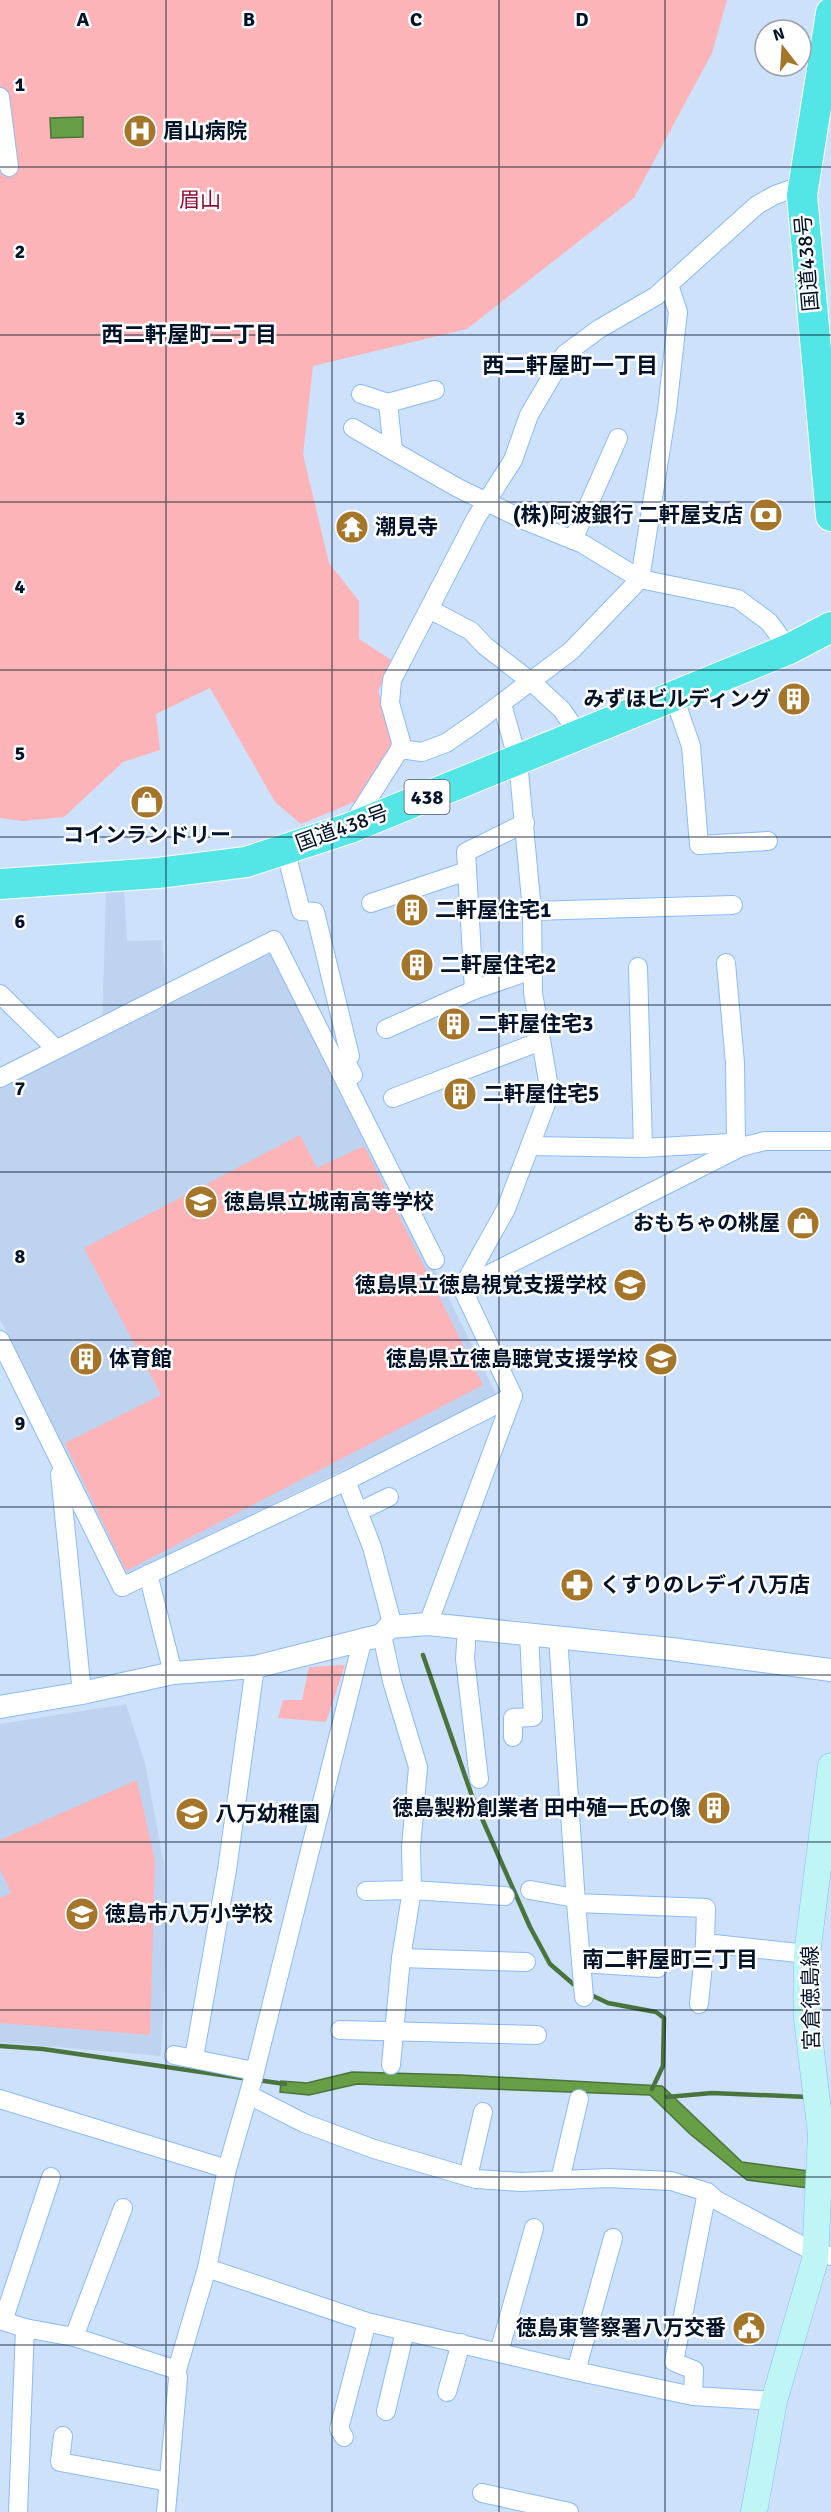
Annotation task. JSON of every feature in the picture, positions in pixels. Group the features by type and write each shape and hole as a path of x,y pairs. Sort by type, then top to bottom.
{"highway":[{"name":"国道438号","path":"831,12 803,185 802,212 831,516"},
{"name":"国道438号","path":"0,884 158,873 246,862 350,828 518,761 789,649 831,627"}],"main road":[{"name":"宮倉徳島線","path":"754,2512 774,2401 823,2254 818,2200 821,2134 807,2019 807,1954 831,1766"}],"street":[{"path":"0,97 9,167"},
{"path":"350,828 400,748 401,742 390,702 392,680 487,501 513,460 529,415 565,354 599,329 656,296 757,205 775,195 803,185"},
{"path":"400,748 422,752 446,743 502,704 571,651 640,579 661,454 678,312 669,285"},
{"path":"361,394 388,403 435,390"},
{"path":"388,403 393,451"},
{"path":"353,428 458,488 526,521 573,540 640,579 738,599 769,621 789,649"},
{"path":"573,540 618,438"},
{"path":"429,609 471,631 484,645 562,710 580,736"},
{"path":"674,697 691,746 699,845 768,841"},
{"path":"462,1288 506,1209 550,1093 533,993 532,911 518,761 502,704"},
{"path":"474,990 466,852 525,824"},
{"path":"285,849 298,892 301,911 315,912 348,1045 350,1056 344,1058 360,1088 350,1092"},
{"path":"371,903 467,871"},
{"path":"532,911 733,905"},
{"path":"0,1078 274,940 435,1260"},
{"path":"726,963 735,1063 739,1145"},
{"path":"638,967 642,1148"},
{"path":"386,1029 474,990 532,970"},
{"path":"0,994 56,1049"},
{"path":"393,1098 541,1041"},
{"path":"530,1146 642,1148 739,1145 765,1141 831,1141"},
{"path":"462,1288 739,1145"},
{"path":"428,1624 513,1396 462,1288"},
{"path":"0,1341 122,1587 346,1480 513,1396"},
{"path":"59,1461 82,1693"},
{"path":"346,1480 372,1547 380,1633 418,1767 411,1847 412,1890 401,1958 391,2065"},
{"path":"358,1512 389,1497"},
{"path":"148,1574 173,1673"},
{"path":"0,1707 82,1693 173,1673 255,1668 380,1633 428,1624 558,1636 831,1670"},
{"path":"467,1628 465,1659 479,1779"},
{"path":"166,2512 177,2370 207,2268 227,2169 380,1633"},
{"path":"529,1633 533,1717"},
{"path":"558,1636 584,1997"},
{"path":"194,2058 227,1870 255,1668"},
{"path":"513,1737 513,1718 563,1718"},
{"path":"366,1891 412,1890 506,1896"},
{"path":"530,1890 576,1900 706,1908 699,2004"},
{"path":"705,1943 807,1954"},
{"path":"401,1958 526,1962"},
{"path":"581,1963 658,1968"},
{"path":"340,2030 537,2035"},
{"path":"174,2055 254,2071"},
{"path":"249,2095 304,2123 374,2149 468,2177 521,2181 608,2178 671,2181 707,2192 716,2200 823,2254"},
{"path":"0,2099 227,2169"},
{"path":"560,2180 579,2099"},
{"path":"468,2177 483,2112"},
{"path":"51,2177 1,2320 26,2328 74,2337 177,2370"},
{"path":"693,2396 693,2370 674,2362 707,2192"},
{"path":"74,2337 123,2208"},
{"path":"499,2352 534,2228"},
{"path":"576,2371 613,2238"},
{"path":"207,2268 367,2322 405,2331 693,2396 774,2401"},
{"path":"344,2437 339,2429 367,2322"},
{"path":"18,2512 26,2328"},
{"path":"386,2411 405,2331"},
{"path":"447,2392 461,2343"},
{"path":"63,2436 60,2462 169,2482"},
{"path":"482,2493 569,2512"}],"shaded area":[{"path":"83,117 83,137 51,138 50,118"},
{"name":"徳島県立城南高等学校","path":"124,890 127,941 162,940 167,1001 276,946 497,1396 124,1576 0,1319 0,1085 102,1033 106,891"},
{"name":"徳島市八万小学校","path":"126,1704 145,1763 164,1865 166,1963 161,2056 0,2042 0,1724"},
{"path":"352,2072 461,2075 662,2086 742,2162 831,2174 831,2191 747,2180 690,2134 650,2095 357,2084 309,2095 280,2092 281,2081 307,2083"}],"green space":[{"name":"眉山","path":"0,0 727,0 712,53 634,198 467,329 313,366 303,454 329,563 359,601 359,639 393,661 378,691 397,742 364,798 301,824 275,802 210,688 156,714 160,750 123,762 64,817 23,821 0,818"},
{"path":"300,1135 317,1168 364,1146 483,1385 126,1571 65,1443 161,1395 84,1248"},
{"path":"345,1665 326,1722 278,1718 283,1700 302,1700 309,1667"},
{"name":"徳島市八万小学校","path":"137,1780 155,1861 150,2035 0,2023 0,1898 11,1893 0,1869 0,1840"}],"waterway":[{"path":"423,1655 472,1796 530,1927 550,1964 579,1989"},
{"path":"589,1994 608,2003 656,2012 664,2018 663,2066 652,2089"},
{"path":"0,2046 43,2049 249,2079"},
{"path":"257,2080 285,2084"},
{"path":"667,2097 712,2093 808,2097"}],"place":[{"name":"眉山病院","path":"140,131"},
{"name":"(株)阿波銀行 二軒屋支店","path":"766,515"},
{"name":"潮見寺","path":"352,527"},
{"name":"みずほビルディング","path":"794,699"},
{"name":"コインランドリー","path":"147,802"},
{"name":"二軒屋住宅1","path":"412,910"},
{"name":"二軒屋住宅2","path":"417,965"},
{"name":"二軒屋住宅3","path":"454,1024"},
{"name":"二軒屋住宅5","path":"460,1094"},
{"name":"徳島県立城南高等学校","path":"201,1202"},
{"name":"おもちゃの桃屋","path":"803,1223"},
{"name":"徳島県立徳島視覚支援学校","path":"630,1285"},
{"name":"体育館","path":"86,1359"},
{"name":"徳島県立徳島聴覚支援学校","path":"661,1359"},
{"name":"くすりのレデイ八万店","path":"577,1585"},
{"name":"徳島製粉創業者 田中殖一氏の像","path":"714,1808"},
{"name":"八万幼稚園","path":"192,1814"},
{"name":"徳島市八万小学校","path":"82,1914"},
{"name":"徳島東警察署八万交番","path":"749,2328"}],"district":[{"name":"西二軒屋町二丁目","path":"189,334"},
{"name":"西二軒屋町一丁目","path":"570,365"},
{"name":"南二軒屋町三丁目","path":"670,1959"}]}
